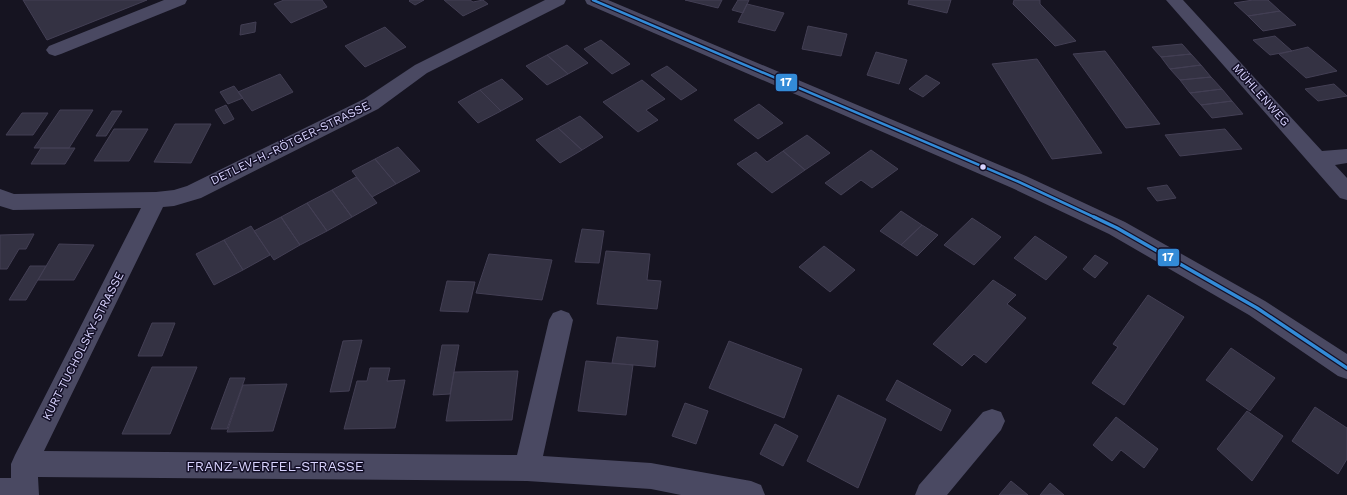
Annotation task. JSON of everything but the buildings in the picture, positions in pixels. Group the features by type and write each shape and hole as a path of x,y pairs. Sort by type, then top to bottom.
{"street":[{"path":"55,50 179,0"},
{"name":"DETLEV-H.-RÖTGER-STRASSE","path":"0,197 13,202 156,200 174,198 194,192 356,111 385,95 421,69 558,0"},
{"path":"593,0 1019,182 1111,225 1257,308 1347,368"},
{"name":"MÜHLENWEG","path":"1174,0 1319,159 1347,192"},
{"path":"1319,159 1347,156"},
{"name":"KURT-TUCHOLSKY-STRASSE","path":"24,464 156,200"},
{"path":"527,468 561,320"},
{"path":"929,495 992,421"},
{"path":"17,493 24,464"},
{"name":"FRANZ-WERFEL-STRASSE","path":"24,464 527,468 651,476 751,495"}],"transit line":[{"name":"17","path":"593,0 1019,182 1117,228 1257,308 1347,368"}]}
